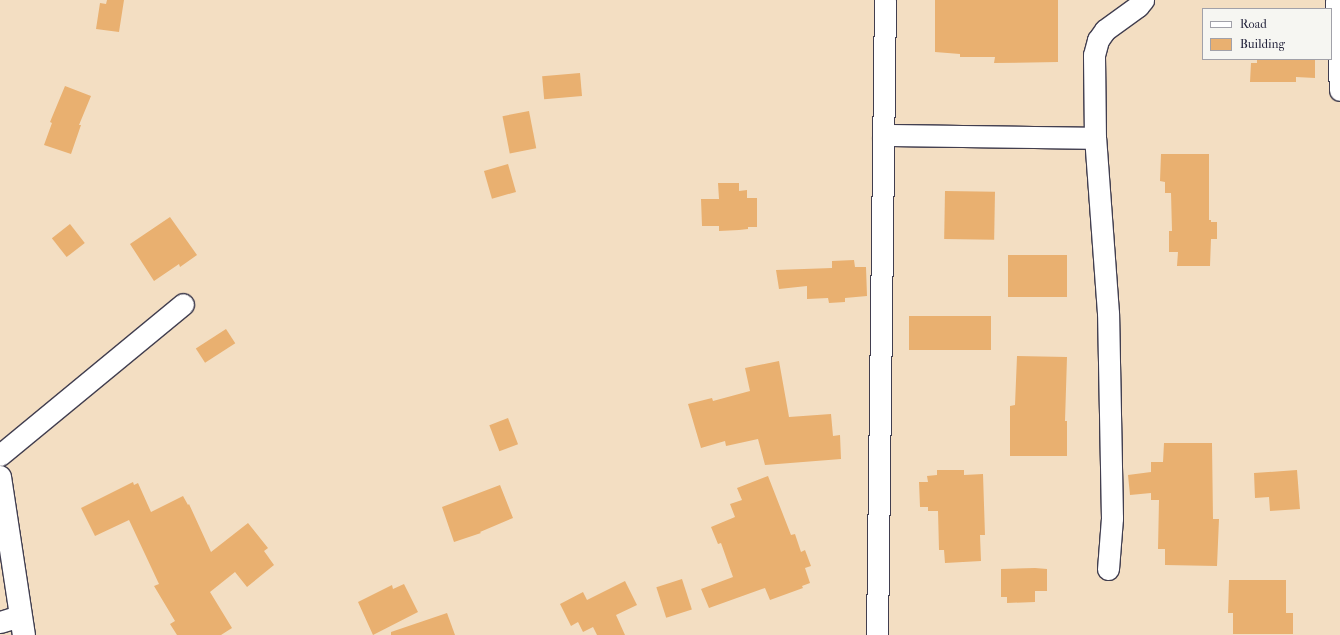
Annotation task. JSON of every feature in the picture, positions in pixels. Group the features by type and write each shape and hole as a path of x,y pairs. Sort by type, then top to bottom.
{"street":[{"path":"877,635 885,0"},
{"path":"1108,569 1112,518 1108,313 1095,138 1094,55 1098,40 1105,30 1138,6 1143,0"},
{"path":"1336,0 1340,90"},
{"path":"883,135 1095,138"},
{"path":"0,455 183,304"},
{"path":"0,478 15,624"}],"building":[{"path":"107,0 124,0 119,32 96,29 100,3 106,4"},
{"path":"935,0 1058,0 1058,62 994,63 995,57 960,57 960,54 935,52"},
{"path":"1257,60 1315,60 1315,78 1296,77 1296,82 1250,82 1251,63 1257,63"},
{"path":"580,73 582,96 544,99 542,76"},
{"path":"65,86 91,96 79,125 81,125 71,154 44,145 52,123 50,122"},
{"path":"529,111 536,148 510,153 502,116"},
{"path":"1161,154 1209,154 1209,220 1211,220 1211,222 1217,222 1217,239 1211,239 1210,266 1177,266 1178,252 1169,252 1169,231 1172,231 1171,193 1165,193 1165,182 1160,181"},
{"path":"508,164 516,192 492,199 484,171"},
{"path":"718,183 739,183 739,191 747,190 747,198 757,198 757,227 719,231 719,226 702,226 701,199 719,199"},
{"path":"945,191 995,192 994,240 944,239"},
{"path":"170,217 197,255 180,267 179,264 154,281 130,244"},
{"path":"70,224 85,243 67,257 52,238"},
{"path":"1008,255 1067,255 1067,297 1008,297"},
{"path":"854,260 855,267 866,267 867,296 845,298 845,302 829,303 828,298 807,299 807,286 779,289 776,270 832,268 832,261"},
{"path":"909,316 991,316 991,350 909,350"},
{"path":"226,329 235,343 205,363 196,349"},
{"path":"1017,356 1067,357 1065,421 1067,421 1067,456 1010,456 1010,406 1015,405"},
{"path":"779,361 789,417 831,414 833,436 840,435 841,459 765,465 758,439 726,446 725,441 701,448 688,404 712,398 713,401 750,391 745,368"},
{"path":"508,418 518,444 499,451 489,425"},
{"path":"1164,443 1212,443 1213,519 1219,519 1217,566 1165,565 1165,549 1158,549 1159,500 1151,500 1151,493 1130,495 1128,475 1151,472 1151,462 1163,462"},
{"path":"937,470 964,470 964,475 983,474 985,535 980,535 981,561 945,563 944,550 939,550 938,511 928,511 928,507 920,507 919,482 928,482 927,476 937,475"},
{"path":"1297,470 1300,509 1270,511 1269,497 1255,498 1254,473"},
{"path":"768,476 791,535 795,534 801,552 805,550 811,566 805,568 810,583 802,586 803,588 770,600 765,588 709,608 701,589 733,577 721,543 718,544 711,527 735,517 730,504 742,500 737,488"},
{"path":"133,482 134,485 138,483 151,512 183,496 188,505 189,504 211,552 248,523 268,548 264,551 274,565 247,587 235,572 210,592 232,628 221,635 177,635 170,624 175,621 154,586 159,584 129,520 95,536 81,508"},
{"path":"500,485 513,518 480,532 481,533 454,542 442,507"},
{"path":"1001,569 1047,569 1047,591 1035,591 1035,602 1007,603 1007,597 1001,597"},
{"path":"682,579 692,609 666,618 656,587"},
{"path":"1229,580 1286,580 1286,613 1293,613 1293,634 1233,634 1233,613 1228,613"},
{"path":"625,581 637,605 616,615 625,635 597,635 593,627 583,632 578,622 571,626 560,604 583,592 587,600"},
{"path":"404,584 418,612 373,635 358,602 392,585 393,589"},
{"path":"447,613 455,635 391,635 391,632"}]}
